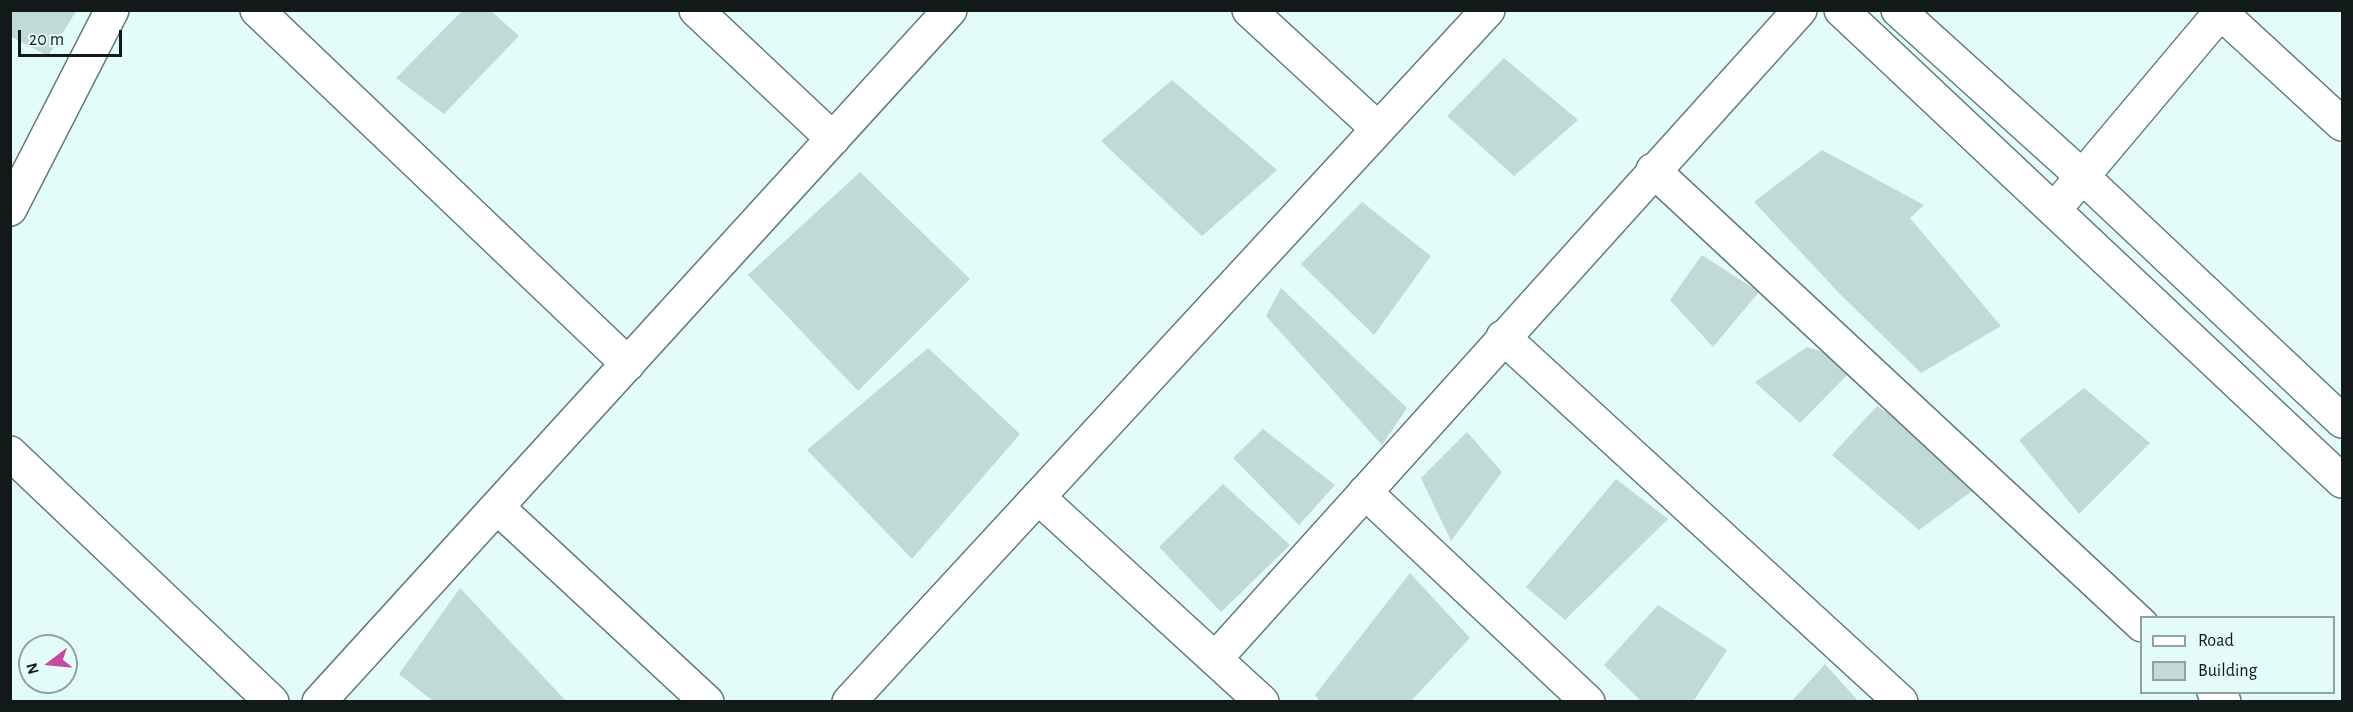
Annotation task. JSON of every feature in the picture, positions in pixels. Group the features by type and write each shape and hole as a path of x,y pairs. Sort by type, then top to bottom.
{"street":[{"path":"10,209 112,10"},
{"path":"257,10 628,364"},
{"path":"696,10 833,139"},
{"path":"319,702 950,10"},
{"path":"1249,10 1378,129"},
{"path":"849,702 1488,10"},
{"path":"1216,658 1653,170 1800,10"},
{"path":"1841,10 2343,480"},
{"path":"1898,10 2083,177 2343,421"},
{"path":"2054,210 2219,12 2343,124"},
{"path":"1653,170 2140,623"},
{"path":"1503,337 1901,702"},
{"path":"10,453 272,702"},
{"path":"1365,492 1588,702"},
{"path":"1038,497 1262,702"},
{"path":"497,507 707,702"}],"building":[{"path":"10,10 77,10 48,56 10,36"},
{"path":"463,10 490,10 519,36 444,114 396,78"},
{"path":"1504,58 1578,120 1514,176 1447,116"},
{"path":"1172,80 1277,170 1202,236 1101,141"},
{"path":"1822,150 1924,205 1910,218 2001,326 1921,373 1839,293 1754,202"},
{"path":"860,172 970,279 858,391 748,275"},
{"path":"1362,202 1431,256 1374,335 1301,264"},
{"path":"1702,255 1759,292 1713,347 1670,300"},
{"path":"1281,288 1407,408 1382,445 1266,316"},
{"path":"1807,347 1860,362 1800,423 1755,382"},
{"path":"928,348 1020,434 912,559 807,450"},
{"path":"2084,388 2150,443 2079,514 2019,440"},
{"path":"1877,406 1987,480 1919,530 1832,455"},
{"path":"1263,429 1335,485 1299,525 1233,458"},
{"path":"1467,432 1502,472 1451,541 1421,478"},
{"path":"1616,479 1668,519 1565,620 1526,587"},
{"path":"1223,484 1290,545 1221,612 1159,547"},
{"path":"1410,573 1470,638 1410,702 1320,702 1315,695"},
{"path":"460,588 567,702 434,702 399,674"},
{"path":"1658,605 1727,650 1693,702 1642,702 1604,665"},
{"path":"1825,664 1859,702 1791,702"}]}
